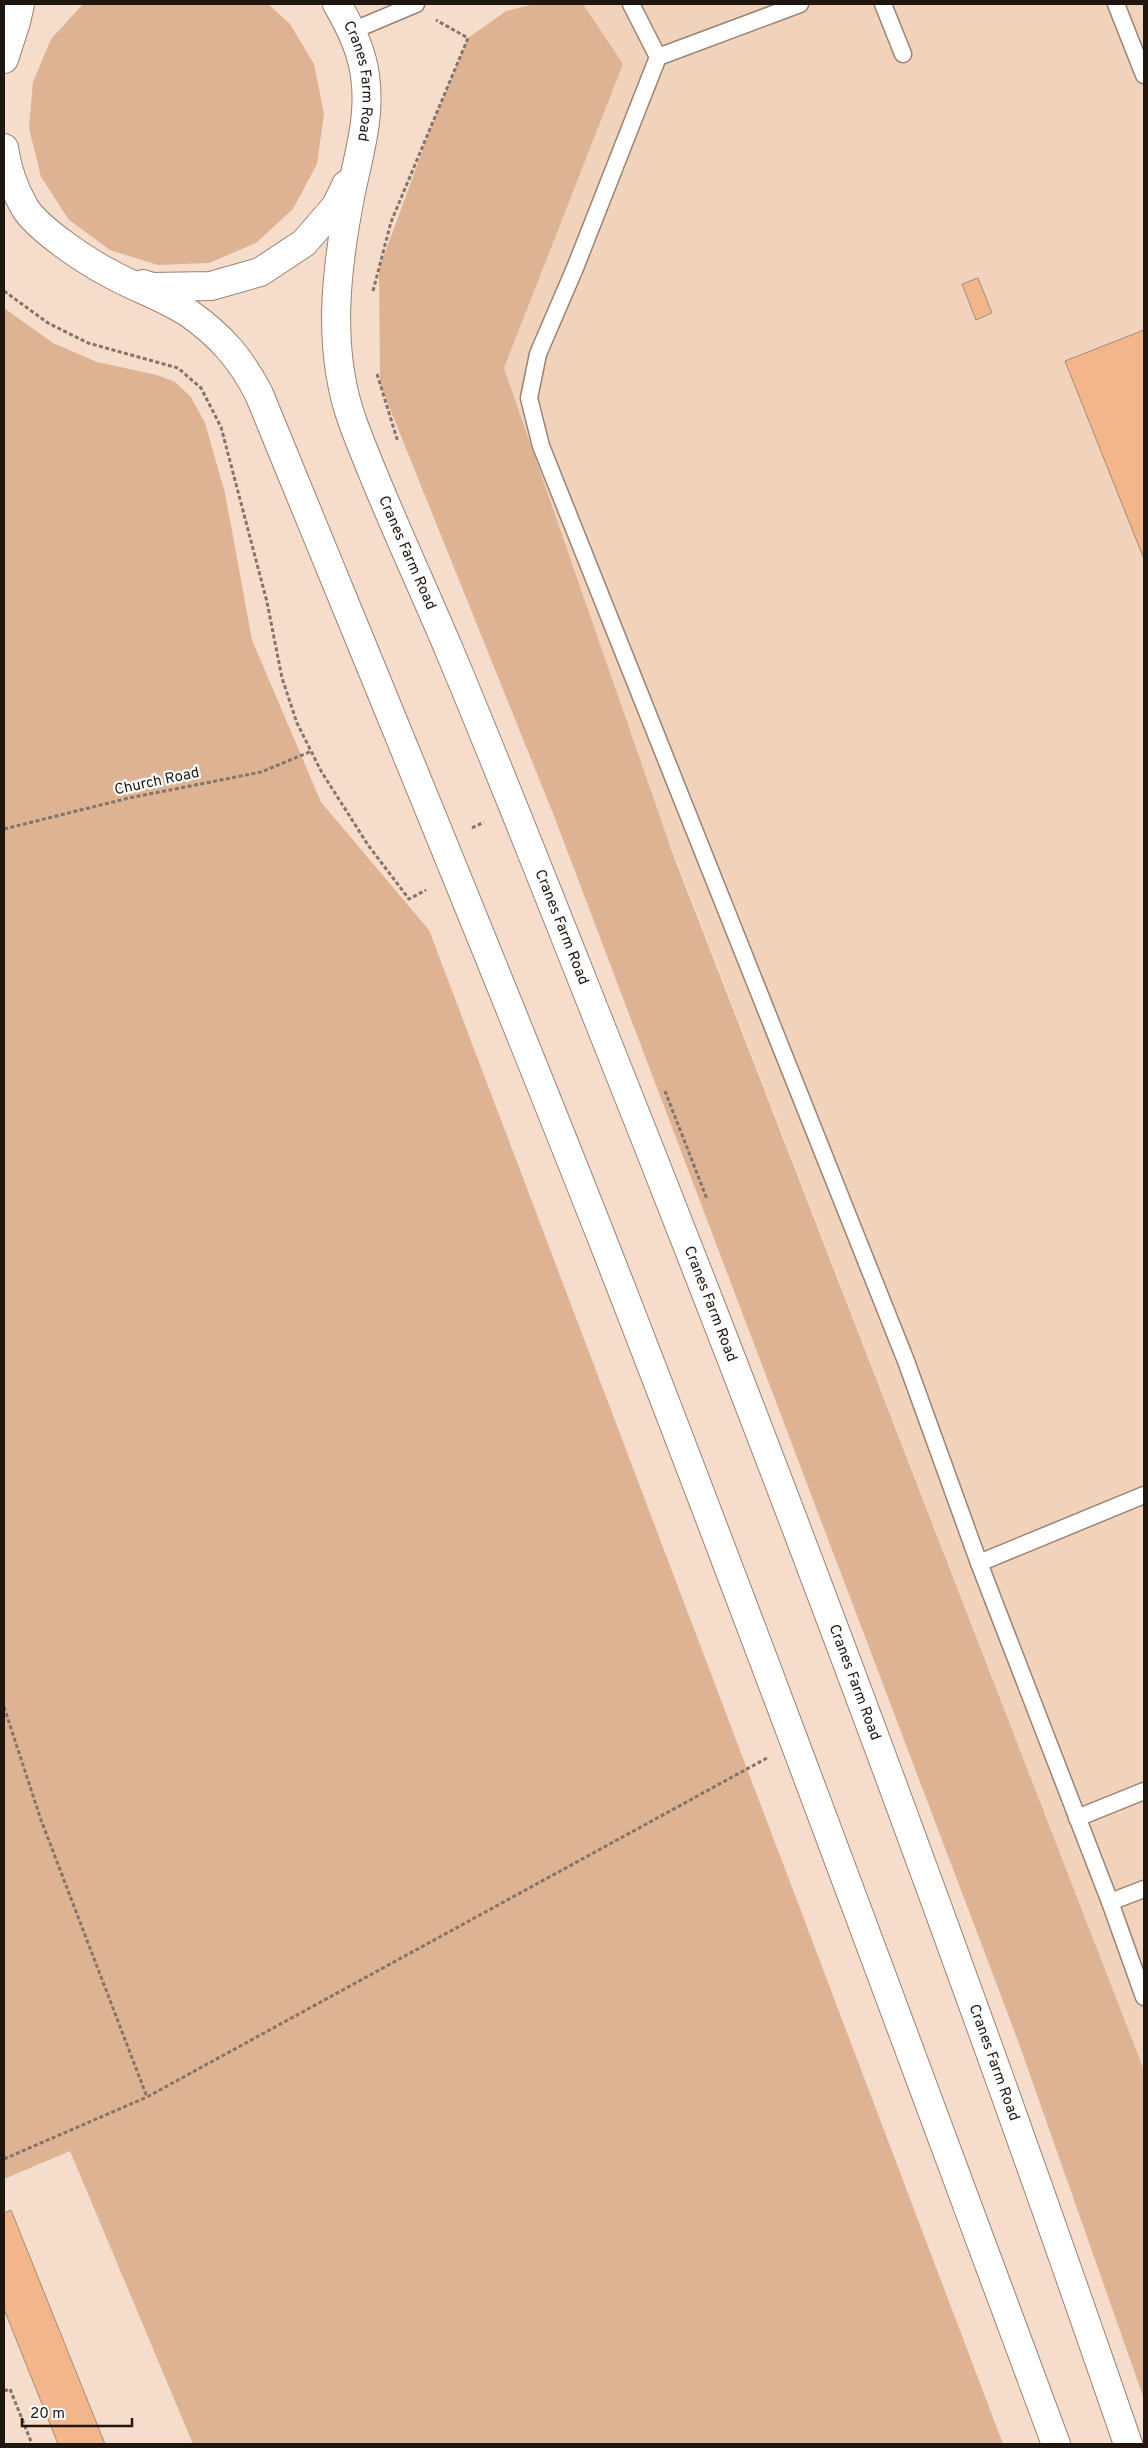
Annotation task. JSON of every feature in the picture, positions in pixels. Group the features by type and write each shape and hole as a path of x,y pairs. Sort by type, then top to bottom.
{"main road":[{"name":"Cranes Farm Road","path":"337,4 352,31 365,74 366,119 345,222 337,298 338,360 352,419 452,657 598,1018 814,1574 960,1965 1128,2444"},
{"path":"4,59 22,10"},
{"name":"Cranes Farm Road","path":"4,148 8,172 26,210 63,245 108,273 181,309 210,329 231,349 245,367 259,394 458,877 604,1244 1056,2444"},
{"name":"Cranes Farm Road","path":"108,273 152,287 211,286 260,272 304,244 336,206 357,164"}],"lane":[{"path":"631,4 658,57 576,268 538,354 529,398 541,446 906,1361 979,1564 1110,1902 1141,1976 1144,1997"},
{"path":"658,57 800,4"},
{"path":"883,4 904,54"},
{"path":"1116,4 1144,75"},
{"path":"352,31 413,5"},
{"path":"979,1564 1144,1495"},
{"path":"1078,1818 1144,1791"},
{"path":"1110,1902 1144,1889"}],"path":[{"path":"372,293 391,222 468,38 413,5"},
{"path":"4,291 48,323 88,343 178,368 201,388 221,427 267,602 282,678 297,723 321,772 368,845 409,899 429,888"},
{"path":"376,370 400,445"},
{"name":"Church Road","path":"4,829 129,798 261,772 312,751"},
{"path":"662,1083 709,1203"},
{"path":"4,1707 41,1820 148,2097"},
{"path":"4,2159 148,2097 793,1743"},
{"path":"4,2392 10,2389 32,2444"}],"shaded area":[{"path":"83,4 268,4 290,24 314,64 324,114 317,164 293,209 256,243 209,263 158,265 110,250 69,220 41,177 29,128 33,82 51,39"},
{"path":"535,4 583,4 623,64 504,368 674,857 1144,2070 1144,2399 1017,2038 554,816 380,384 379,269 429,133 468,38 506,11"},
{"path":"569,4 1144,4 1144,2070 480,351"},
{"path":"4,308 53,343 97,362 157,375 175,382 191,397 205,423 225,493 252,640 321,802 429,930 1003,2444 193,2444 70,2151 4,2179"}],"building":[{"path":"978,278 992,313 976,320 962,284"},
{"path":"1144,330 1144,559 1065,361"},
{"path":"11,2210 105,2444 58,2444 4,2309 4,2213"}]}
